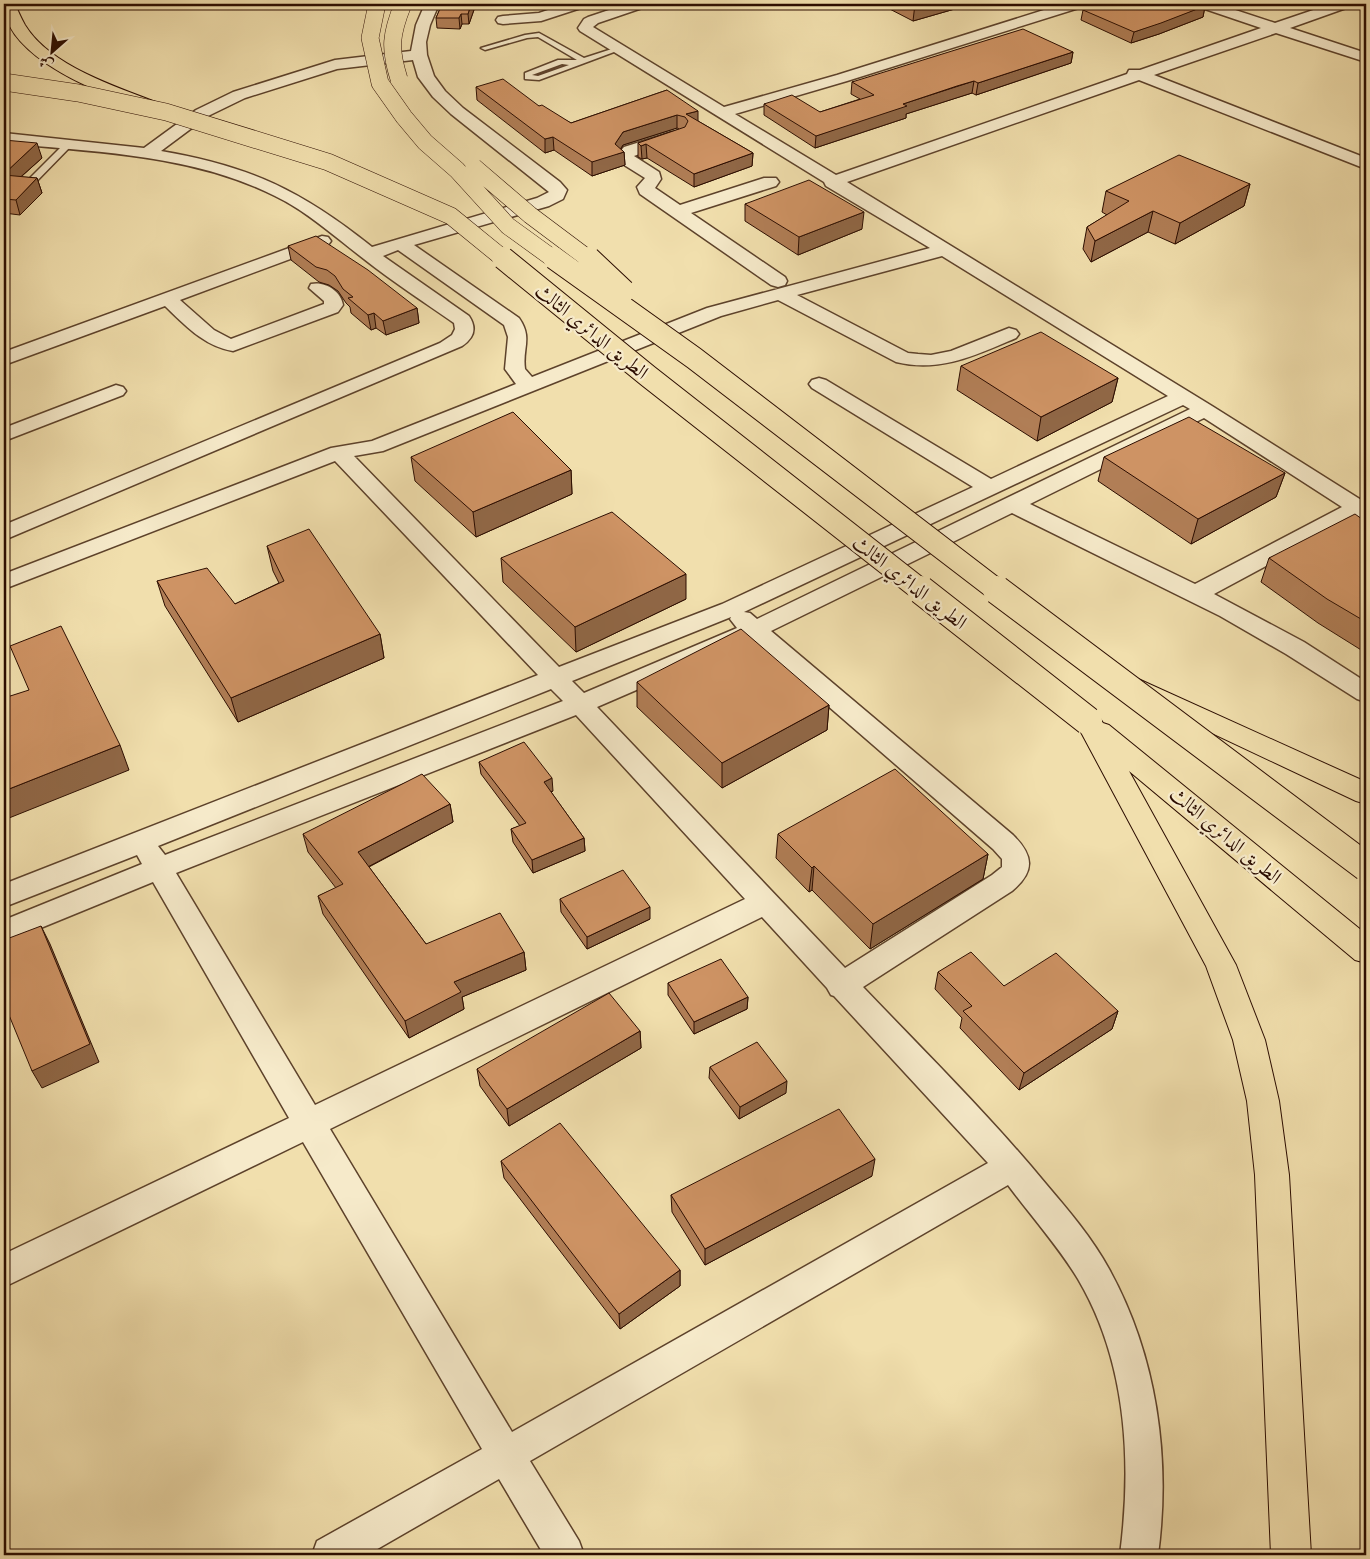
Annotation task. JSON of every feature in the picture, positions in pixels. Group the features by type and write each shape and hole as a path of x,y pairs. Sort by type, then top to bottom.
{"highway":[{"path":"8,4 18,26 34,46 59,64 94,84 166,112"},
{"name":"الطريق الدائري الثالث","path":"377,4 370,38 380,82 404,117 420,136 457,170 508,226 694,358 1104,672 1366,867"},
{"path":"403,4 392,30 391,57 400,84 417,114 427,127 530,215 595,263 694,358"},
{"path":"4,82 78,93 166,112"},
{"name":"الطريق الدائري الثالث","path":"166,112 328,162 451,216 656,382 1088,721 1366,951"},
{"path":"1104,672 1366,794"},
{"path":"1088,721 1221,965 1249,1040 1263,1102 1272,1175 1291,1555"}],"street":[{"path":"370,254 400,243 543,202 557,195 558,190 457,111 439,94 426,77 419,55 419,42 423,25 432,4"},
{"path":"503,20 541,17 579,4"},
{"path":"640,4 594,20 586,25 585,28 816,171 834,173 1141,75 1273,23 1307,4"},
{"path":"715,109 838,66 1032,4"},
{"path":"715,109 851,75 1077,4"},
{"path":"1204,4 1366,50"},
{"path":"1226,4 1366,58"},
{"path":"862,155 1122,68 1344,4"},
{"path":"146,154 202,113 220,103 253,90 334,65 419,55"},
{"path":"1122,68 1366,164"},
{"path":"678,135 625,155 627,159 653,176 646,190 680,211 779,287 903,358 918,362 933,362 947,359 1009,334"},
{"path":"4,138 146,154 191,162 227,172 277,190 314,210 370,254 462,320 466,326 461,338 447,347 4,533"},
{"path":"834,173 926,240 1183,396 1362,511"},
{"path":"680,211 770,182"},
{"path":"4,359 344,232"},
{"path":"4,582 338,452 376,447 523,380 779,287 926,240"},
{"path":"400,243 512,322 518,330 520,339 514,361 523,380"},
{"path":"779,287 943,250"},
{"path":"167,298 215,340 226,345 233,345 331,308 334,305 333,299 318,288"},
{"path":"819,384 991,488"},
{"path":"6,431 116,391"},
{"path":"4,932 150,855 555,680 730,609 991,488 1183,396"},
{"path":"4,896 150,855 580,704 754,630 1205,410"},
{"path":"338,452 580,704 841,986 1012,1166 1071,1242 1098,1281 1114,1319 1128,1359 1137,1400 1144,1444 1145,1488 1139,1555"},
{"path":"1014,504 1196,594 1256,626 1366,693"},
{"path":"1196,594 1362,511"},
{"path":"730,609 1014,852 1017,864 1013,876 841,986"},
{"path":"150,855 565,1555"},
{"path":"4,1271 764,903"},
{"path":"331,1555 1012,1166"}],"lane":[{"path":"485,48 527,36 539,36 582,60"},
{"path":"573,64 572,68 544,77 535,79 528,77 529,73 561,62 573,64 618,49"},
{"path":"29,184 68,145"}],"building":[{"path":"442,4 471,4 468,14 461,14 459,18 436,18"},
{"path":"1101,4 1199,4 1205,6 1134,32 1083,10"},
{"path":"1023,29 1073,52 978,83 974,81 957,86 903,104 907,106 816,136 764,104 792,95 820,112 874,95 852,82"},
{"path":"503,79 539,106 542,105 571,123 667,90 698,111 686,114 753,153 694,174 646,144 641,146 638,143 685,127 688,121 685,117 677,115 623,132 615,144 624,152 592,162 553,137 545,139 476,87"},
{"path":"4,140 37,143 4,174"},
{"path":"1179,155 1250,184 1180,223 1153,211 1095,241 1087,227 1129,201 1106,191"},
{"path":"4,175 37,178 16,200 4,199"},
{"path":"809,180 864,212 799,237 745,204"},
{"path":"316,236 368,270 417,308 383,321 374,313 368,315 348,298 353,297 343,289 335,276 327,270 316,267 288,246"},
{"path":"1041,332 1118,378 1041,417 961,366"},
{"path":"513,412 571,470 473,512 411,457"},
{"path":"1189,417 1285,473 1198,519 1104,457"},
{"path":"612,512 686,574 575,627 501,558"},
{"path":"1355,514 1366,522 1366,622 1327,599 1269,558"},
{"path":"309,529 380,634 231,698 157,581 207,568 235,604 284,581 267,546"},
{"path":"61,626 120,745 4,791 4,698 29,690 10,646"},
{"path":"741,629 829,705 722,763 637,682"},
{"path":"524,742 552,778 544,782 584,838 532,860 511,829 526,823 479,762"},
{"path":"895,769 988,854 873,924 814,866 812,868 778,834"},
{"path":"422,774 450,804 358,852 426,944 500,913 524,952 454,982 461,992 405,1021 318,896 343,884 303,834"},
{"path":"623,870 650,907 587,937 560,899"},
{"path":"41,926 90,1044 32,1071 4,1003 4,940"},
{"path":"971,952 1004,986 1056,953 1118,1011 1024,1073 963,1011 972,1006 938,972"},
{"path":"721,959 748,997 694,1022 668,983"},
{"path":"609,993 640,1031 507,1109 477,1069"},
{"path":"757,1042 787,1081 740,1107 710,1067"},
{"path":"839,1109 875,1159 705,1249 671,1195"},
{"path":"560,1123 680,1270 619,1314 501,1161"}]}
